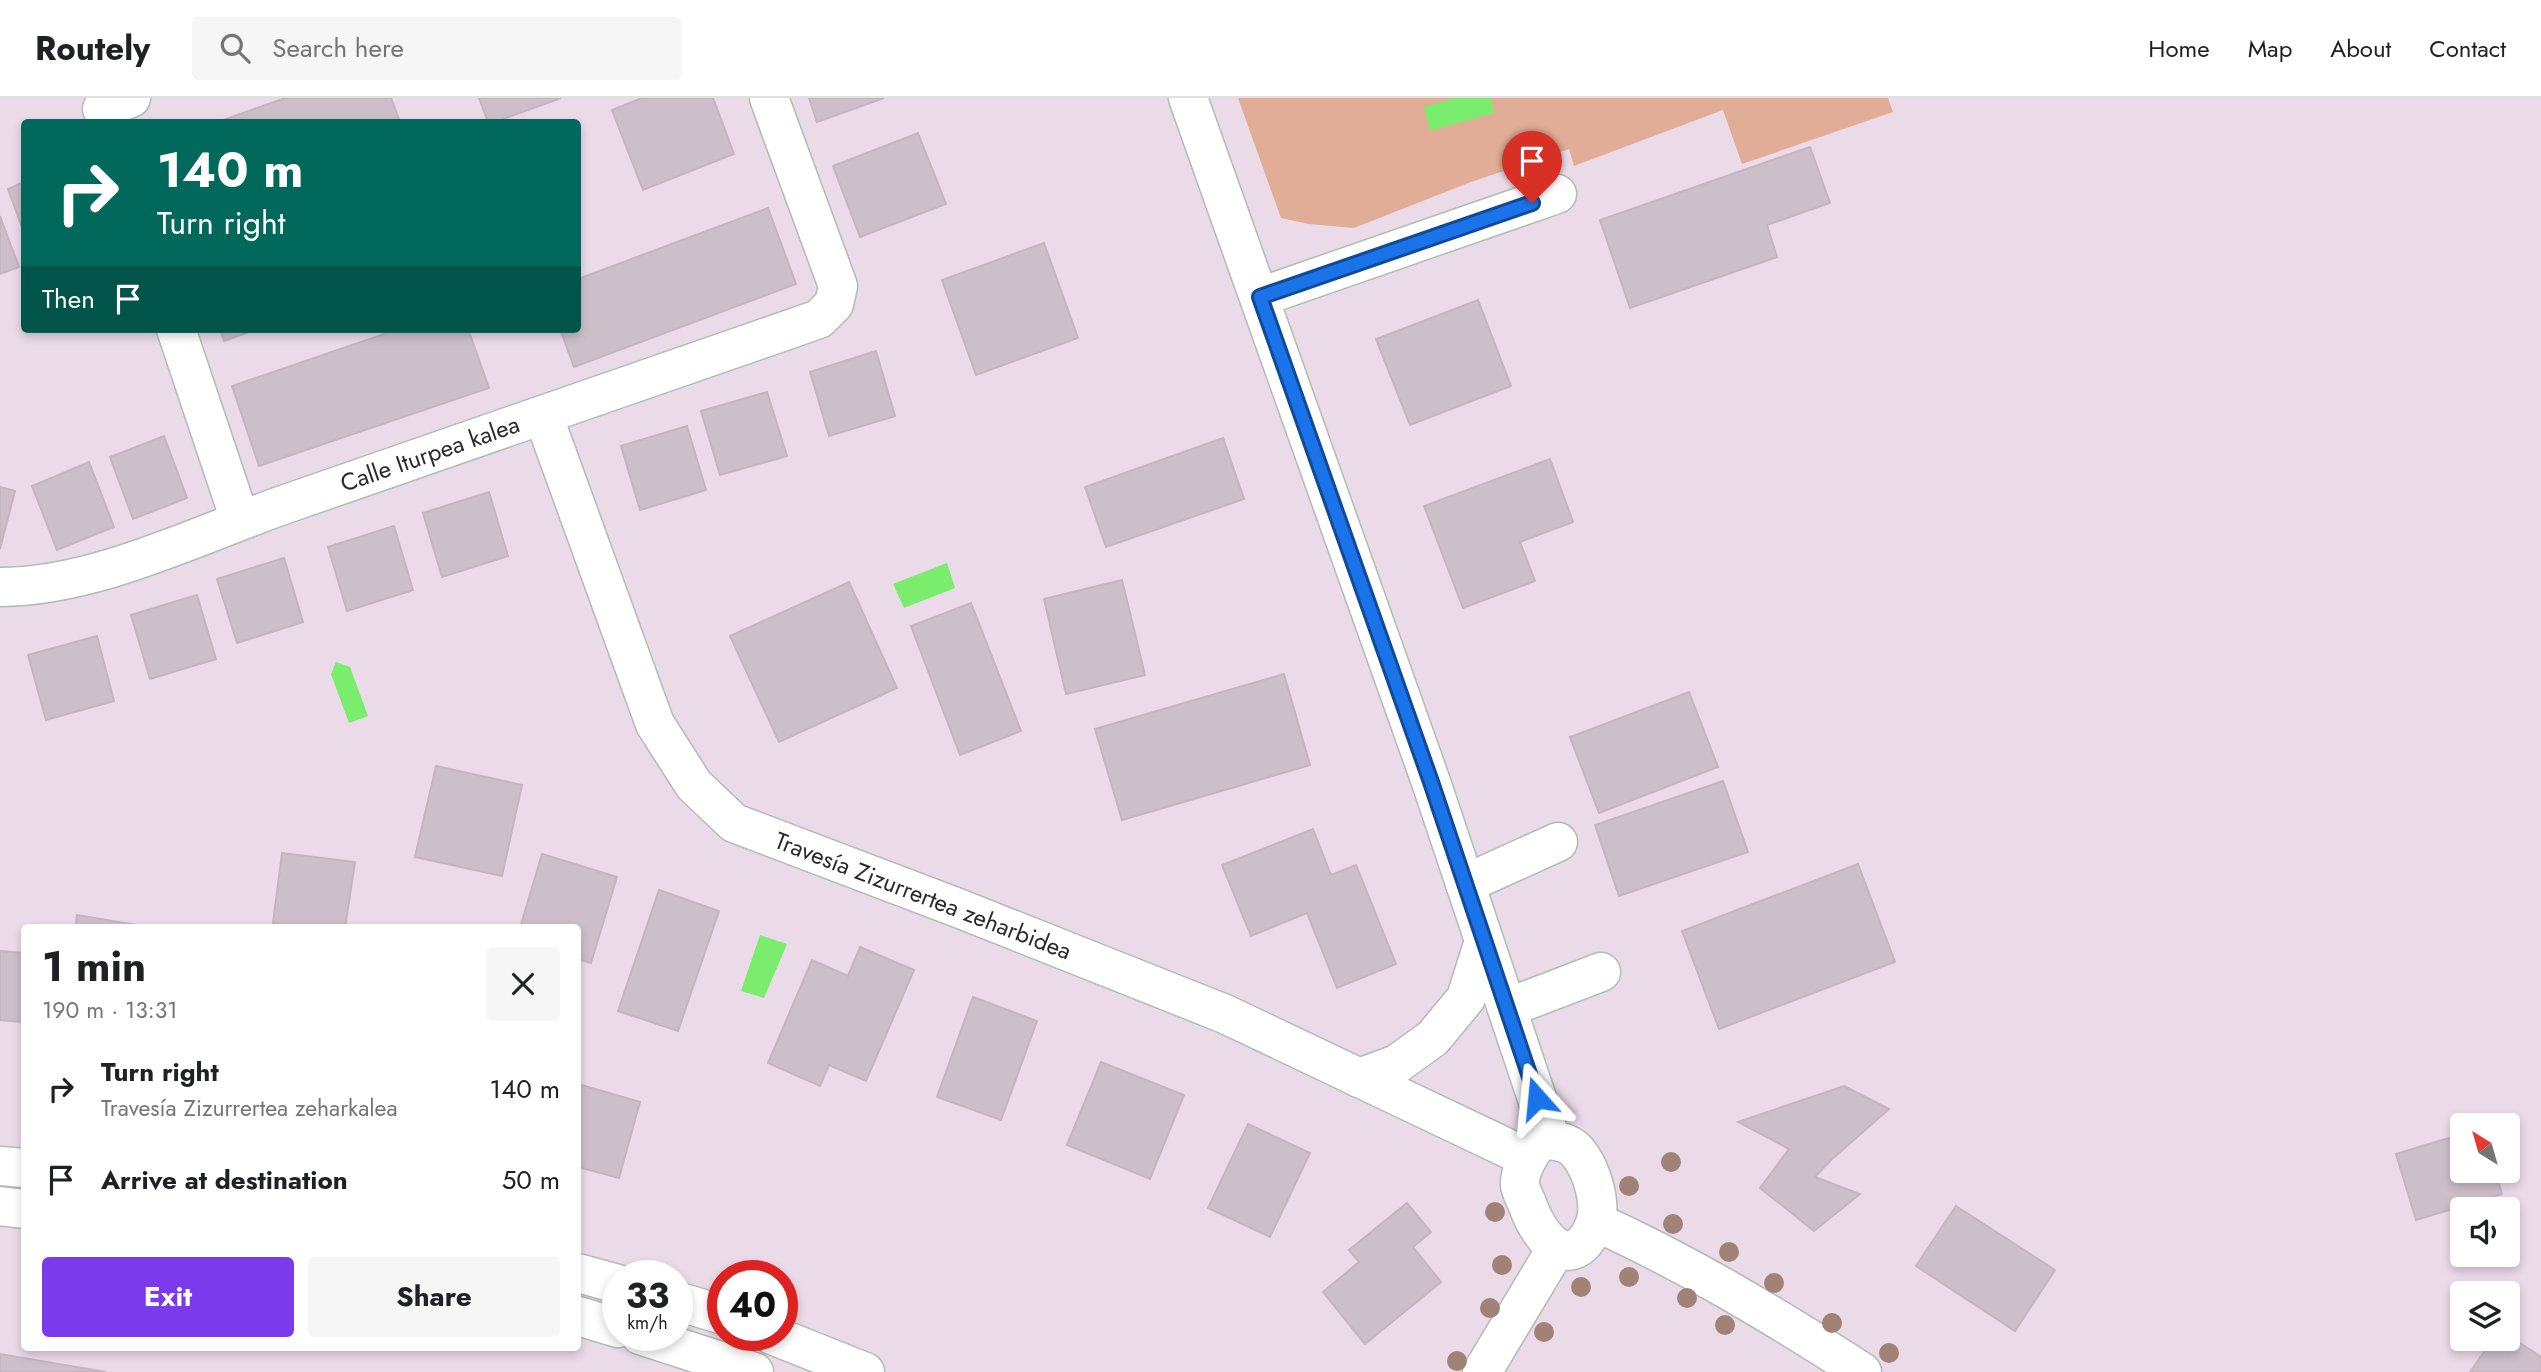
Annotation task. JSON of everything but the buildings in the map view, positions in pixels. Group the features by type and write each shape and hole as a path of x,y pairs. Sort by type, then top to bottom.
{"street":[{"name":"Calle Iturpea kalea","path":"0,586 24,587 109,569 240,520 819,319 834,304 838,286 769,98"},
{"path":"1188,98 1260,297 1507,1008 1539,1149 1520,1184 1538,1228 1556,1249 1572,1251 1585,1243 1596,1222 1596,1197 1590,1176 1579,1154 1568,1144 1539,1149"},
{"path":"1260,297 1557,194"},
{"path":"177,333 240,520"},
{"name":"Travesía Zizurrertea zeharbidea","path":"543,415 655,724 694,785 734,823 1225,1014 1359,1078 1539,1149"},
{"path":"1465,884 1559,842"},
{"path":"1359,1078 1397,1064 1433,1038 1466,998 1484,942"},
{"path":"1507,1008 1601,972"},
{"path":"0,1166 21,1168"},
{"path":"0,1206 21,1209"},
{"path":"1596,1222 1649,1247 1784,1322 1862,1372"},
{"path":"1482,1372 1556,1249"},
{"path":"581,1274 602,1280"},
{"path":"581,1317 602,1323"},
{"path":"798,1345 865,1372"},
{"path":"689,1351 754,1372"}],"shaded area":[{"path":"1238,98 1888,98 1893,112 1742,164 1723,110 1574,166 1569,149 1471,182 1354,228 1309,224 1281,218"},
{"path":"1456,98 1491,98 1494,113 1430,131 1424,107"},
{"path":"947,563 955,588 904,608 893,584"},
{"path":"336,662 350,667 368,716 349,723 331,674"},
{"path":"760,935 787,944 764,998 741,991"}],"route":[{"path":"1532,203 1260,297 1431,782 1537,1098"}]}
